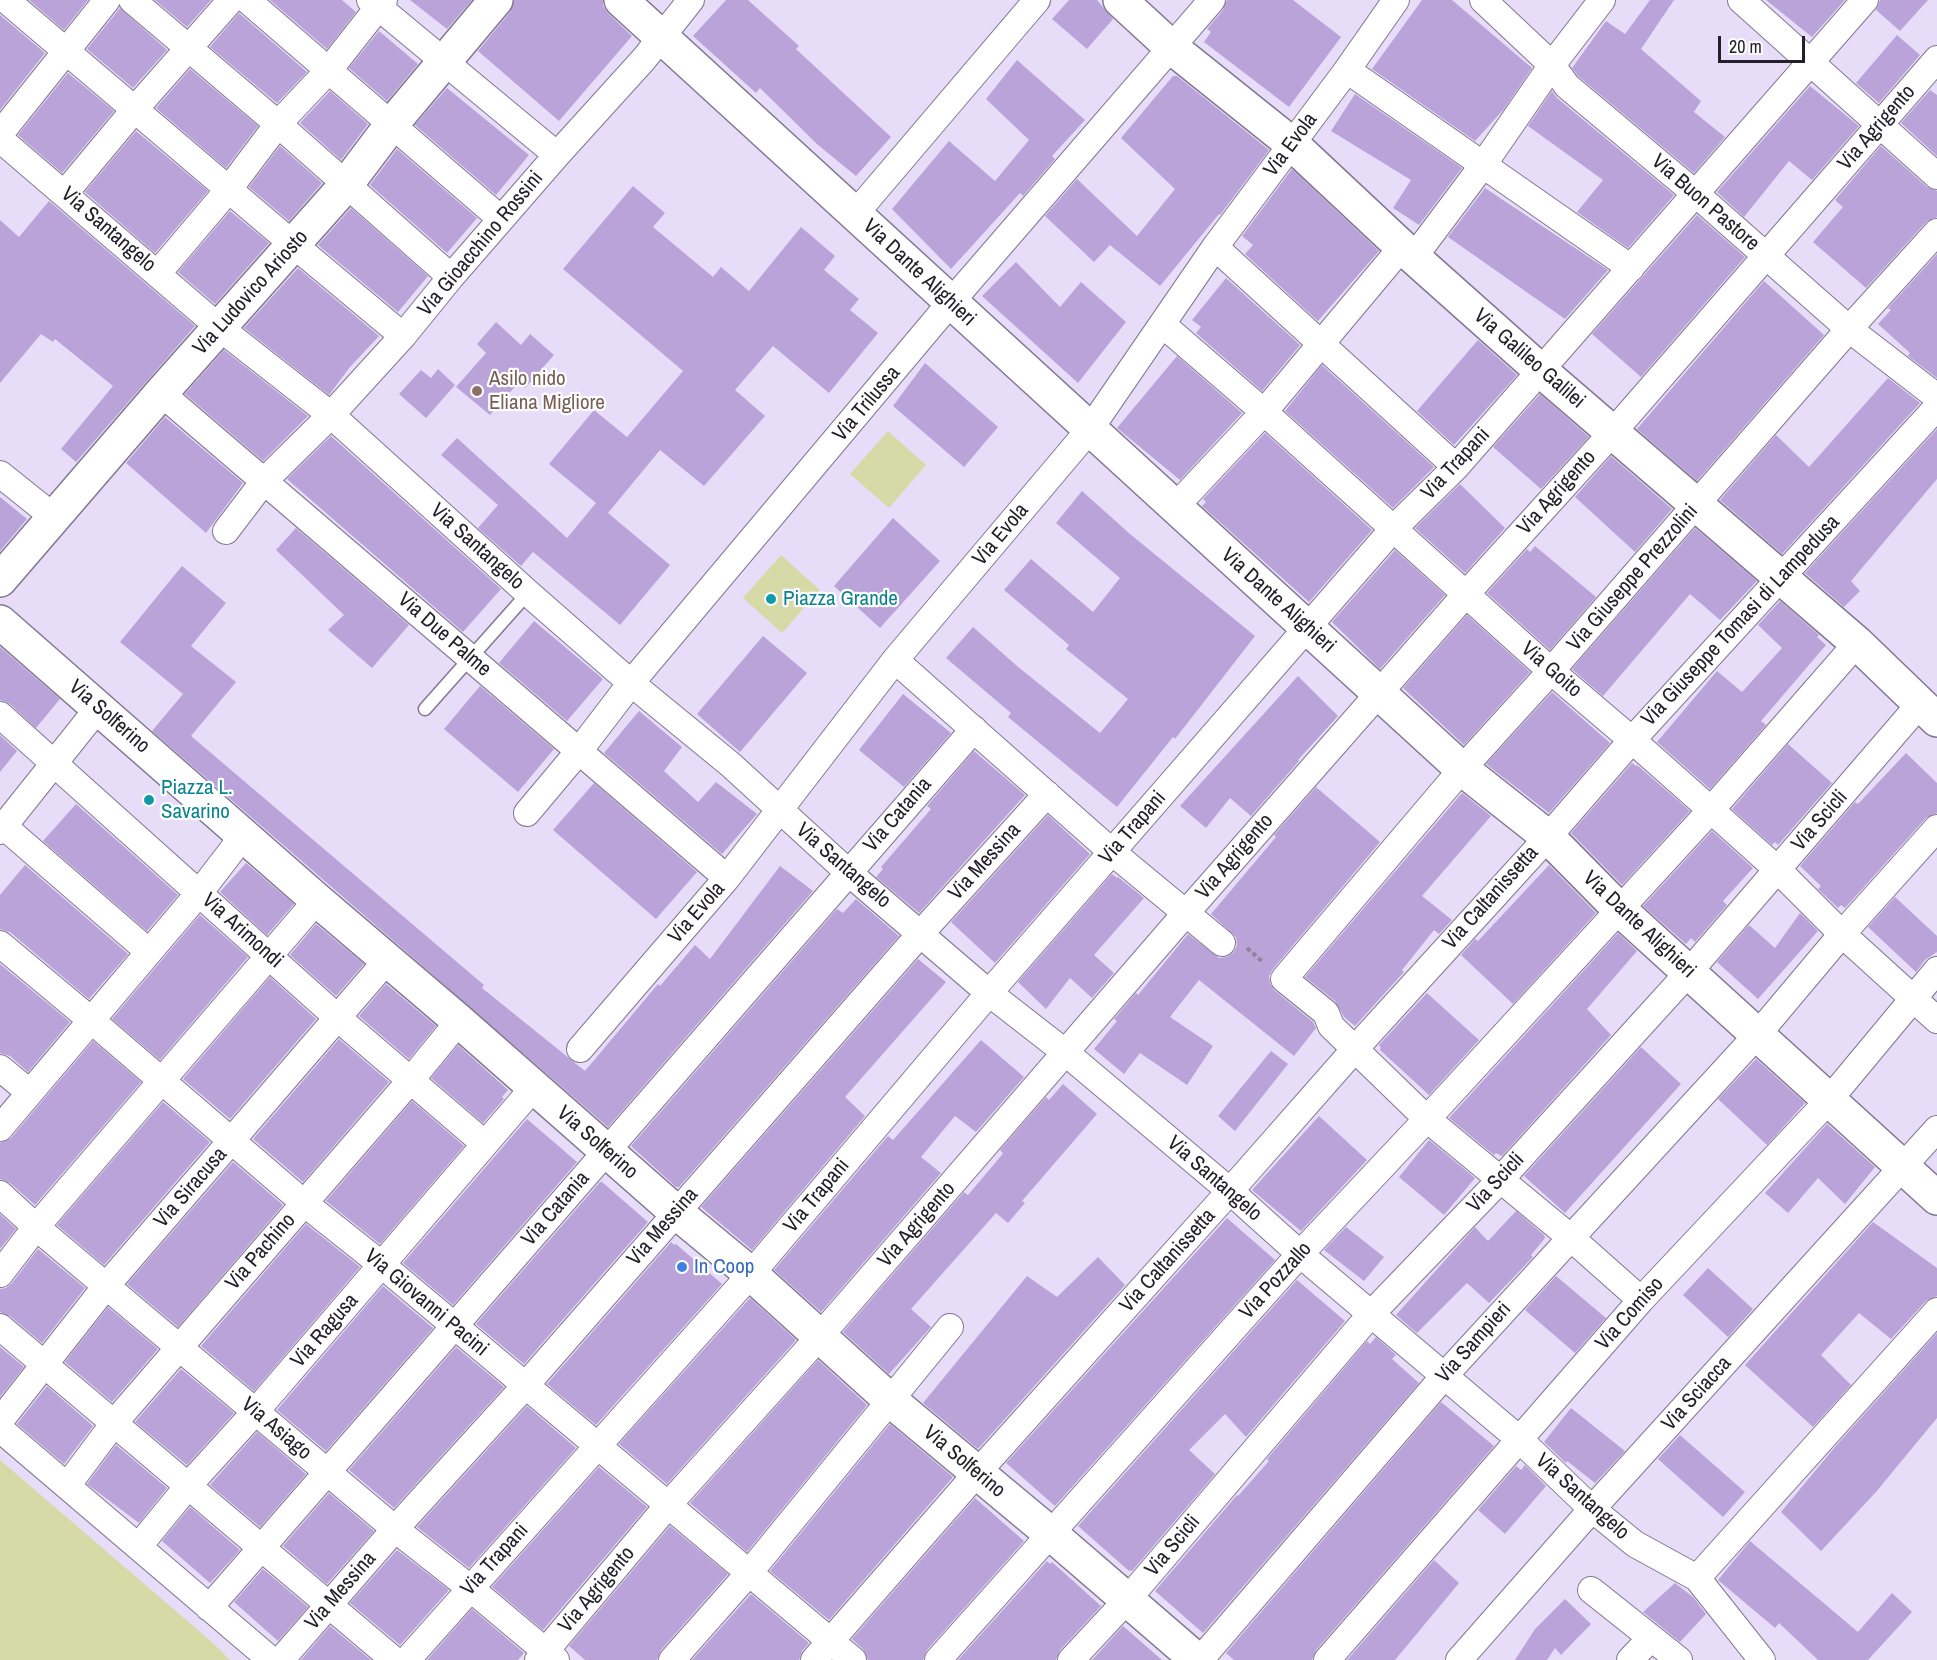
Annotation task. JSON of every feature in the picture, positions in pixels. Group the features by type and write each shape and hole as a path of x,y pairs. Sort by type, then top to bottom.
{"street":[{"path":"6,0 403,336"},
{"path":"0,134 67,53 107,0"},
{"path":"132,0 278,124 451,278"},
{"path":"65,193 231,0"},
{"path":"247,0 501,219"},
{"name":"Via Ludovico Ariosto","path":"0,580 161,393 346,185 392,124 496,0"},
{"name":"Via Dante Alighieri","path":"621,0 1462,769 1548,837 1619,909 1937,1198"},
{"name":"Via Gioacchino Rossini","path":"226,531 264,481 331,416 403,336 501,219 662,37 691,0"},
{"path":"855,214 1037,0"},
{"name":"Via Galileo Galilei","path":"1120,0 1171,47 1292,144 1540,370 1857,643 1928,712"},
{"name":"Via Trilussa","path":"527,813 579,751 631,683 951,302 1212,0"},
{"name":"Via Evola","path":"580,1049 727,878 895,660 1090,429 1215,247 1347,70 1396,0"},
{"name":"Via Buon Pastore","path":"1483,0 1552,65 1567,86 1696,194 1849,329 1937,397"},
{"path":"1175,507 1264,412 1320,344 1408,252 1483,165 1552,65 1602,0"},
{"path":"1741,0 1937,176"},
{"name":"Via Trapani","path":"407,1660 751,1274 989,993 1307,628 1394,529 1456,467 1865,0"},
{"path":"158,273 229,189 278,124 329,70 378,2 444,61 557,155"},
{"name":"Via Agrigento","path":"547,1657 669,1504 820,1336 1185,914 1466,594 1767,257 1937,59"},
{"path":"1347,70 1630,268"},
{"name":"Via Santangelo","path":"0,139 220,328 331,416 528,593 730,765 849,873 989,993 1066,1053 1230,1191 1300,1254 1445,1375 1519,1439 1592,1509 1635,1544 1696,1578"},
{"name":"Via Giuseppe Prezzolini","path":"1284,979 1462,769 1551,672 1849,329 1937,232"},
{"path":"1215,247 1456,467"},
{"name":"Via Goito","path":"1162,324 1264,412 1551,672 1632,740 1778,870 1842,934 1937,1020"},
{"name":"Via Due Palme","path":"161,393 727,878"},
{"name":"Via Giuseppe Tomasi di Lampedusa","path":"1548,837 1632,740 1937,407"},
{"path":"0,474 55,518"},
{"name":"Via Solferino","path":"0,622 676,1212 751,1274 890,1400 1198,1660"},
{"name":"Via Pozzallo","path":"938,1660 1300,1254 1428,1119 1711,810 1857,643"},
{"path":"895,660 1112,852 1222,943"},
{"path":"99,707 1,827 148,952"},
{"name":"Via Scicli","path":"1071,1660 1127,1600 1371,1314 1501,1179 1689,972 1778,870 1928,712"},
{"name":"Via Arimondi","path":"0,715 339,1019 485,1144"},
{"name":"Via Catania","path":"209,1608 974,729"},
{"name":"Via Messina","path":"281,1660 395,1529 525,1386 921,933 1047,794"},
{"name":"Via Sampieri","path":"1198,1660 1445,1375 1758,1034 1842,934 1937,828"},
{"path":"0,1128 200,892 243,836"},
{"name":"Via Caltanissetta","path":"814,1660 977,1473 1354,1050 1548,837"},
{"path":"0,1274 36,1227 317,900"},
{"name":"Via Giovanni Pacini","path":"0,944 304,1203 382,1264 853,1660"},
{"name":"Via Siracusa","path":"0,1421 106,1286 339,1019 388,959"},
{"name":"Via Comiso","path":"1327,1660 1641,1300 1828,1100 1937,970"},
{"path":"1284,979 1326,1013 1330,1026 1428,1119 1570,1237 1641,1300"},
{"name":"Via Pachino","path":"67,1486 114,1423 410,1081 459,1021"},
{"path":"0,1068 29,1092"},
{"name":"Via Ragusa","path":"139,1546 188,1486 256,1412 534,1087"},
{"name":"Via Sciacca","path":"1459,1660 1592,1509 1937,1129"},
{"name":"Via Asiago","path":"0,1194 36,1227 327,1472 470,1588 547,1657"},
{"path":"1762,1660 1696,1578 1937,1311"},
{"path":"0,1327 394,1660"},
{"path":"672,1660 749,1573 950,1327"},
{"path":"0,1429 271,1660"},
{"path":"1591,1590 1679,1660"},
{"path":"1630,1660 1650,1639"}],"lane":[{"path":"425,709 528,593"}],"path":[{"path":"1222,943 1237,940 1284,979"}],"green space":[{"path":"888,431 926,465 889,508 850,474"},
{"path":"781,555 820,590 782,633 743,598"},
{"path":"0,1460 212,1642 230,1660 0,1660"}],"building":[{"path":"29,0 88,0 64,30"},
{"path":"155,0 211,0 187,27"},
{"path":"270,0 342,0 356,12 327,49"},
{"path":"410,0 472,0 447,29"},
{"path":"514,0 603,0 603,6 608,13 632,36 559,121 478,51 510,12"},
{"path":"726,0 748,0 799,46 796,49 891,137 856,176 818,145 760,88 756,93 693,36"},
{"path":"1069,0 1097,0 1113,19 1087,49 1052,19"},
{"path":"1227,0 1293,0 1341,37 1289,107 1204,42 1211,32 1207,29 1223,10"},
{"path":"1422,0 1452,0 1532,68 1504,109 1475,141 1372,69"},
{"path":"1650,0 1674,0 1641,49 1701,101 1694,112 1725,137 1694,173 1578,76 1572,68 1606,21 1625,34"},
{"path":"1766,0 1845,0 1812,37"},
{"path":"1880,0 1928,0 1900,31 1876,10"},
{"path":"120,8 167,50 133,88 87,49"},
{"path":"239,13 307,72 277,103 210,47"},
{"path":"0,15 45,53 0,110"},
{"path":"379,31 418,64 387,101 349,68"},
{"path":"1897,35 1920,55 1879,103 1856,83"},
{"path":"1017,60 1085,120 1052,156 1055,159 1023,196 1020,193 951,269 892,209 949,141 995,181 1029,140 986,99"},
{"path":"190,69 258,126 226,168 156,108"},
{"path":"68,73 114,111 62,173 18,135"},
{"path":"1173,76 1177,76 1269,150 1220,215 1160,286 1110,245 1094,262 1045,216 1077,179 1137,236 1175,189 1121,138"},
{"path":"1810,86 1859,126 1812,180 1789,161 1744,217 1717,192"},
{"path":"447,88 529,155 496,195 415,125"},
{"path":"1930,90 1937,95 1937,156 1901,123"},
{"path":"330,91 368,124 341,160 300,123"},
{"path":"1552,91 1557,98 1674,195 1628,248 1577,212 1603,180 1528,126"},
{"path":"1355,94 1462,168 1419,225 1393,208 1411,180 1331,131"},
{"path":"136,131 208,191 155,253 85,192"},
{"path":"280,146 322,183 289,221 249,187"},
{"path":"1881,146 1927,187 1937,191 1937,217 1926,222 1866,288 1813,242 1843,207 1835,200"},
{"path":"397,149 477,218 447,253 370,185"},
{"path":"1292,169 1379,251 1318,321 1245,254 1253,245 1242,236"},
{"path":"633,186 665,213 653,227 713,277 721,267 749,291 801,227 835,256 824,270 859,299 850,310 878,333 829,393 773,346 735,390 765,416 704,486 660,450 608,513 670,565 620,625 533,552 521,566 478,528 498,505 441,455 457,438 567,538 596,503 549,464 594,410 627,437 683,371 563,269"},
{"path":"1485,188 1608,270 1565,319 1448,237"},
{"path":"49,201 195,326 76,462 61,449 113,386 55,339 53,342 41,334 0,383 0,220 19,237"},
{"path":"351,208 428,276 398,312 318,245"},
{"path":"230,211 269,243 215,304 178,272"},
{"path":"1697,215 1745,257 1641,377 1592,334"},
{"path":"1937,254 1937,378 1908,356 1910,353 1878,324 1891,310 1888,308"},
{"path":"1016,262 1060,307 1081,282 1126,322 1078,383 982,296"},
{"path":"298,268 379,336 350,367 329,395 244,328"},
{"path":"1226,278 1300,345 1262,391 1196,333 1201,327 1192,320"},
{"path":"1764,281 1824,335 1697,481 1637,429"},
{"path":"496,322 521,345 530,334 554,355 525,388 519,382 490,415 456,387 486,353 477,344"},
{"path":"1478,340 1517,375 1454,445 1417,411"},
{"path":"224,350 308,416 263,461 185,394"},
{"path":"1177,356 1242,413 1180,480 1117,428"},
{"path":"925,363 998,427 964,467 893,406"},
{"path":"1322,365 1434,467 1393,508 1285,411"},
{"path":"438,369 455,385 426,418 399,394 421,370 431,378"},
{"path":"1888,378 1920,403 1782,554 1720,500 1776,435 1809,467"},
{"path":"1540,394 1589,437 1541,489 1493,447"},
{"path":"165,417 243,483 206,533 126,463"},
{"path":"1937,429 1937,479 1851,581 1860,591 1844,607 1805,573"},
{"path":"1265,433 1372,530 1309,602 1202,506 1206,502 1203,499"},
{"path":"331,436 501,589 463,632 287,479"},
{"path":"1611,456 1672,509 1635,552 1575,497"},
{"path":"1460,484 1505,528 1465,573 1415,528"},
{"path":"1082,491 1130,534 1255,636 1175,739 1173,737 1117,807 1008,717 1011,713 946,658 973,627 1100,733 1128,699 1066,649 1069,645 1004,590 1031,559 1093,612 1120,578 1056,523"},
{"path":"0,497 27,519 0,551"},
{"path":"893,518 940,561 880,628 834,586"},
{"path":"296,528 409,625 372,668 328,630 344,615 276,550"},
{"path":"1695,528 1757,581 1720,620 1690,594 1603,696 1572,669"},
{"path":"1535,546 1596,597 1550,650 1487,593 1527,549 1530,552"},
{"path":"1395,550 1445,595 1380,669 1332,622"},
{"path":"182,566 226,603 191,646 236,682 191,736 484,985 482,988 585,1071 658,984 660,986 695,945 710,959 780,866 813,891 608,1127 152,731 183,694 120,642"},
{"path":"1780,601 1819,635 1817,637 1826,645 1761,721 1766,725 1710,789 1657,742 1717,671 1742,692 1782,648 1758,625"},
{"path":"1467,615 1530,672 1464,745 1403,688"},
{"path":"534,621 603,679 567,721 499,663"},
{"path":"763,636 807,673 740,752 697,714"},
{"path":"0,647 60,699 36,728 10,704 0,700"},
{"path":"1298,676 1338,716 1251,816 1230,798 1206,828 1180,806"},
{"path":"480,686 554,749 518,792 444,729"},
{"path":"1552,692 1610,743 1549,813 1486,764"},
{"path":"903,694 951,733 904,787 859,750"},
{"path":"639,711 682,747 664,771 698,802 716,782 757,814 722,854 604,753"},
{"path":"0,735 17,751 0,772"},
{"path":"1788,744 1832,783 1778,845 1775,842 1772,845 1732,809"},
{"path":"974,751 1025,795 919,913 876,877 883,869 881,867 931,809 927,806"},
{"path":"1906,753 1937,783 1937,813 1926,818 1845,908 1841,905 1838,908 1818,889 1821,886 1800,866 1855,802 1858,804"},
{"path":"1632,763 1690,811 1622,885 1571,833"},
{"path":"594,783 697,872 656,919 553,830"},
{"path":"1316,787 1380,842 1269,976 1274,990 1313,1022 1316,1028 1294,1056 1199,980 1170,1017 1213,1046 1187,1085 1140,1053 1124,1074 1094,1049 1117,1021 1114,1019 1136,993 1138,995 1188,934 1219,958 1233,953 1237,946 1236,937 1211,914"},
{"path":"1462,793 1491,816 1422,896 1452,920 1439,934 1434,930 1402,970 1404,972 1355,1026 1344,1017 1335,1001 1305,977"},
{"path":"76,804 178,895 147,931 43,841"},
{"path":"1048,815 1090,854 995,963 951,922"},
{"path":"1712,831 1753,868 1723,901 1727,905 1695,942 1691,938 1686,944 1643,906"},
{"path":"246,863 294,904 267,935 220,892"},
{"path":"25,865 128,954 89,999 10,932 0,929 0,895"},
{"path":"1549,865 1596,913 1513,1004 1461,955 1475,939 1478,941"},
{"path":"1112,874 1144,898 1094,955 1114,973 1092,998 1070,978 1046,1009 1018,982"},
{"path":"1895,897 1937,936 1937,952 1925,960 1916,972 1868,927"},
{"path":"856,899 899,936 679,1187 676,1187 631,1146 837,909 843,913"},
{"path":"1800,913 1818,931 1758,999 1717,962 1749,925 1775,948"},
{"path":"200,915 248,957 160,1060 112,1019"},
{"path":"316,924 364,964 336,996 290,955"},
{"path":"1618,933 1637,951 1587,1009 1611,1035 1502,1156 1496,1153 1494,1155 1449,1118"},
{"path":"918,959 946,982 845,1097 865,1116 752,1250 701,1207"},
{"path":"0,964 70,1022 28,1072 10,1056 0,1053"},
{"path":"270,977 316,1019 230,1119 183,1079"},
{"path":"386,984 436,1026 409,1059 359,1016"},
{"path":"1427,993 1479,1040 1429,1095 1380,1050 1379,1045"},
{"path":"339,1039 389,1082 303,1182 253,1139"},
{"path":"981,1040 1024,1077 976,1132 955,1116 921,1157 941,1173 821,1312 774,1270 888,1136 893,1140"},
{"path":"93,1041 141,1082 35,1205 10,1183 0,1179 0,1143 11,1138"},
{"path":"458,1045 508,1090 502,1097 504,1099 483,1123 431,1078"},
{"path":"1641,1047 1681,1084 1565,1213 1524,1176"},
{"path":"1271,1051 1288,1064 1235,1131 1218,1116"},
{"path":"1756,1059 1805,1103 1767,1145 1718,1099"},
{"path":"1063,1084 1097,1114 1022,1201 1025,1203 1008,1223 996,1213 911,1309 931,1327 889,1374 843,1332 964,1192 968,1195 1001,1156 1003,1153 1000,1150 1046,1097 1049,1100"},
{"path":"412,1101 464,1146 380,1244 326,1201"},
{"path":"163,1102 210,1142 104,1265 57,1225"},
{"path":"1319,1116 1367,1160 1301,1231 1252,1190"},
{"path":"527,1119 577,1162 453,1305 403,1263"},
{"path":"1827,1124 1875,1167 1845,1204 1818,1178 1788,1213 1765,1193"},
{"path":"1429,1140 1475,1178 1444,1215 1399,1177"},
{"path":"233,1162 283,1205 178,1327 127,1284"},
{"path":"600,1182 648,1222 524,1364 476,1324"},
{"path":"1516,1211 1545,1238 1531,1255 1533,1257 1489,1303 1467,1283 1417,1333 1396,1315 1475,1227 1488,1241"},
{"path":"0,1214 16,1229 0,1249"},
{"path":"1227,1218 1275,1260 1055,1506 1006,1463"},
{"path":"1873,1222 1937,1268 1937,1296 1926,1301 1891,1339 1859,1313 1821,1355 1851,1385 1813,1427 1745,1365"},
{"path":"306,1224 360,1267 254,1391 201,1346"},
{"path":"1346,1227 1384,1257 1364,1281 1324,1250"},
{"path":"671,1242 722,1284 596,1425 547,1384"},
{"path":"38,1249 85,1288 42,1343 10,1316 0,1312 0,1289 12,1283"},
{"path":"1098,1257 1125,1285 978,1449 923,1403 1027,1276 1057,1297"},
{"path":"1708,1268 1753,1309 1728,1337 1683,1295"},
{"path":"1556,1276 1606,1318 1575,1353 1525,1310"},
{"path":"1297,1280 1345,1321 1246,1437 1225,1414 1189,1450 1215,1474 1132,1571 1129,1571 1078,1526"},
{"path":"383,1286 433,1328 326,1451 277,1410"},
{"path":"750,1298 796,1340 667,1484 619,1444"},
{"path":"108,1307 158,1349 112,1402 65,1362"},
{"path":"1937,1333 1937,1418 1876,1492 1821,1551 1781,1512 1835,1447"},
{"path":"1376,1337 1396,1355 1392,1359 1419,1383 1203,1633 1155,1591 1269,1461 1267,1459 1367,1341 1370,1344"},
{"path":"0,1347 24,1367 0,1397"},
{"path":"456,1347 504,1387 394,1508 349,1470"},
{"path":"818,1360 867,1405 747,1552 690,1503"},
{"path":"181,1369 234,1413 187,1465 135,1422"},
{"path":"47,1386 93,1426 64,1464 17,1424"},
{"path":"1441,1402 1494,1446 1316,1650 1312,1660 1234,1660 1226,1653"},
{"path":"527,1406 576,1448 469,1568 417,1527"},
{"path":"1571,1408 1625,1451 1595,1483 1567,1461 1566,1463 1544,1442"},
{"path":"890,1424 953,1477 829,1620 770,1571"},
{"path":"257,1432 306,1474 260,1527 210,1485"},
{"path":"1680,1435 1745,1492 1723,1517 1658,1459"},
{"path":"116,1445 167,1488 139,1523 87,1484"},
{"path":"1525,1465 1546,1486 1505,1534 1478,1510 1516,1466 1521,1470"},
{"path":"599,1467 647,1507 543,1630 492,1587"},
{"path":"329,1493 374,1531 327,1584 283,1546"},
{"path":"975,1498 1024,1541 927,1650 923,1660 868,1660 863,1649 852,1639"},
{"path":"190,1507 240,1550 210,1583 162,1541"},
{"path":"670,1526 728,1574 661,1650 657,1660 585,1660 569,1646"},
{"path":"1750,1541 1858,1632 1892,1593 1912,1612 1868,1660 1818,1660 1779,1623 1775,1628 1718,1580"},
{"path":"397,1550 449,1590 400,1645 350,1603"},
{"path":"1434,1560 1459,1583 1395,1660 1347,1660"},
{"path":"1047,1561 1050,1564 1052,1562 1101,1606 1060,1650 1056,1660 958,1660"},
{"path":"263,1569 308,1607 278,1641 234,1602"},
{"path":"1675,1583 1693,1597 1706,1614 1680,1642 1643,1612"},
{"path":"751,1594 809,1643 802,1651 799,1660 692,1660"},
{"path":"1565,1599 1591,1624 1561,1655 1555,1648 1547,1660 1515,1660 1535,1629"},
{"path":"472,1609 524,1653 518,1660 427,1660"},
{"path":"330,1626 371,1660 301,1660"},
{"path":"1123,1626 1162,1660 1092,1660"}],"place":[{"name":"Asilo nido Eliana Migliore","path":"477,391"},
{"name":"Piazza Grande","path":"771,599"},
{"name":"Piazza L. Savarino","path":"149,800"},
{"name":"In Coop","path":"682,1267"}]}
